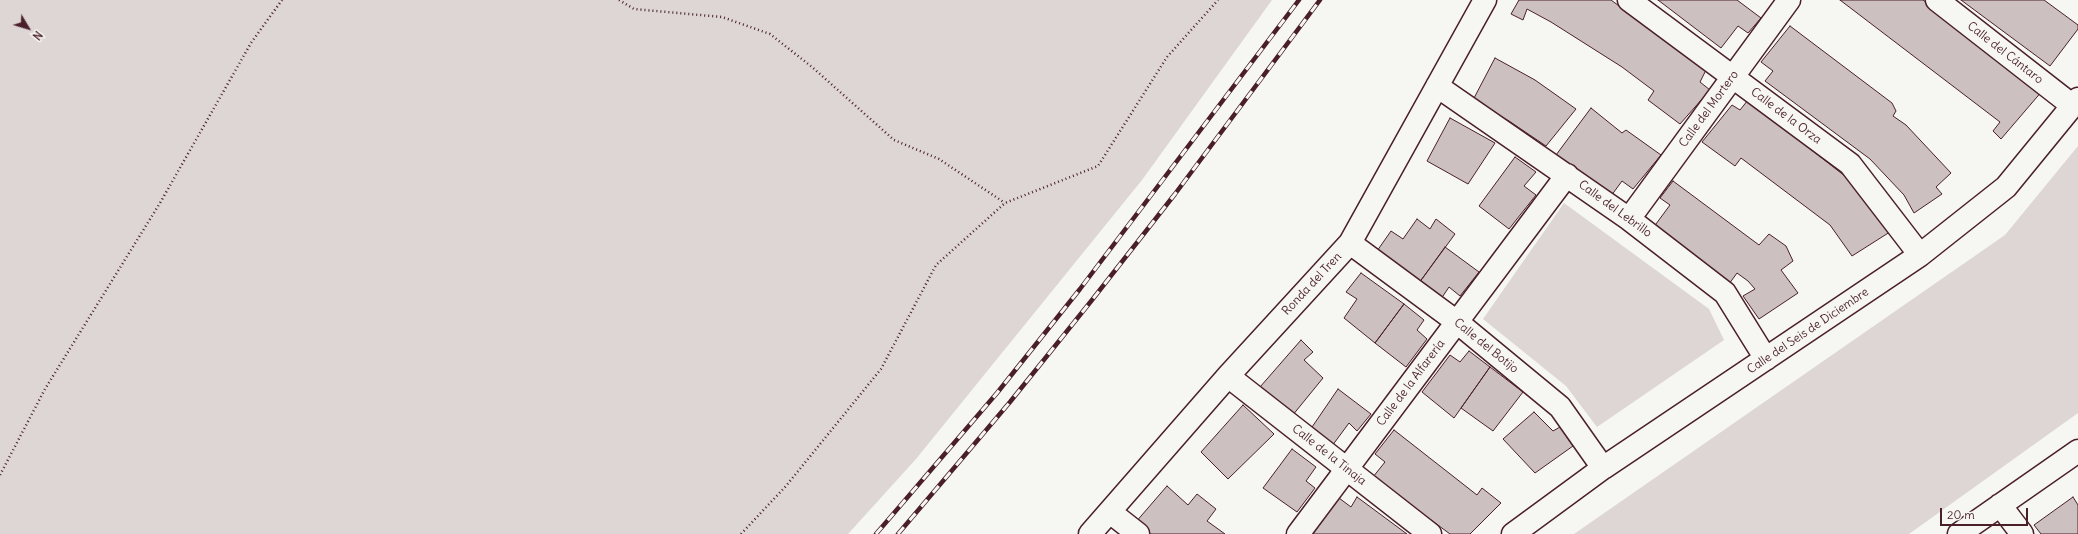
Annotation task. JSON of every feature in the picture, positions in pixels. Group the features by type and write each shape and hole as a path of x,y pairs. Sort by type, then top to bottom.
{"street":[{"name":"Ronda del Tren","path":"1090,534 1228,376 1350,242 1485,0"},
{"name":"Calle de la Orza","path":"1629,0 1850,164 1920,256"},
{"name":"Calle del Mortero","path":"1629,219 1789,0"},
{"name":"Calle del Cántaro","path":"1937,0 2076,102"},
{"name":"Calle del Lebrillo","path":"1437,86 1629,219 1725,293 1766,359"},
{"name":"Calle del Seis de Diciembre","path":"1513,534 1603,468 1920,256 2006,187 2076,102"},
{"name":"Calle de la Alfarería","path":"1298,534 1567,175"},
{"name":"Calle del Botijo","path":"1350,242 1457,322 1560,407 1603,468"},
{"name":"Calle de la Tinaja","path":"1228,376 1430,534"},
{"path":"1959,534 2078,451"},
{"path":"2000,506 2022,534"},
{"path":"1110,512 1138,534"}],"path":[{"path":"0,475 45,389 160,203 251,43 282,0"},
{"path":"619,0 634,9 722,17 770,34 812,67 894,140 939,159 1005,203"},
{"path":"741,534 786,486 881,369 936,266 1005,203 1098,166 1167,57 1218,0"}],"shaded area":[{"path":"0,0 1272,0 1142,180 916,459 848,534 0,534"},
{"path":"2078,146 2078,413 1909,534 1574,534 2005,235"},
{"path":"1564,203 1709,309 1724,340 1597,427 1566,386 1483,319"}],"building":[{"path":"1519,0 1611,0 1706,70 1700,82 1710,90 1680,124 1648,100 1654,91 1622,67 1551,22 1527,9 1523,20 1511,14"},
{"path":"1658,0 1737,0 1761,18 1748,33 1738,26 1721,48"},
{"path":"1840,0 1923,0 2043,90 2001,139 1993,131 2000,122"},
{"path":"1961,0 2044,0 2078,25 2078,29 2050,66"},
{"path":"1790,26 1892,103 1896,111 1893,116 1906,125 1951,173 1936,187 1942,194 1914,213 1904,195 1870,159 1765,81 1773,71 1761,62"},
{"path":"1495,58 1535,80 1576,109 1546,146 1509,121 1473,100"},
{"path":"1748,100 1855,184 1893,230 1852,256 1830,225 1741,158 1735,166 1702,142 1732,105 1740,110"},
{"path":"1591,108 1622,133 1626,130 1661,155 1633,189 1622,181 1611,196 1556,155"},
{"path":"1450,118 1495,143 1468,184 1427,161"},
{"path":"1515,157 1536,172 1524,186 1536,195 1509,229 1479,206"},
{"path":"1673,181 1759,245 1769,234 1786,246 1793,261 1781,270 1798,293 1759,319 1743,296 1755,289 1748,281 1737,273 1729,284 1653,228 1670,205 1660,198"},
{"path":"1417,219 1430,229 1436,219 1455,234 1419,283 1377,251 1391,231 1403,239"},
{"path":"1445,247 1479,272 1460,296 1449,287 1441,299 1419,283"},
{"path":"1361,273 1404,304 1375,343 1344,318 1357,299 1346,292"},
{"path":"1404,304 1424,320 1417,330 1427,339 1406,367 1375,343"},
{"path":"1301,340 1313,352 1304,360 1323,378 1292,416 1260,387"},
{"path":"1469,351 1490,367 1454,418 1422,392 1450,355 1460,362"},
{"path":"1490,367 1523,392 1493,431 1461,408"},
{"path":"1338,389 1371,414 1357,431 1349,423 1332,446 1310,430"},
{"path":"1243,405 1274,434 1228,479 1201,452"},
{"path":"1534,412 1553,431 1560,427 1573,446 1535,473 1503,439"},
{"path":"1394,430 1477,495 1482,488 1501,503 1470,534 1450,534 1373,477 1385,462 1375,454"},
{"path":"1292,449 1316,467 1306,481 1315,488 1297,512 1263,488"},
{"path":"1167,486 1188,505 1197,494 1216,509 1207,521 1225,534 1147,534 1135,523"},
{"path":"1357,497 1407,534 1313,534 1339,498 1351,507"},
{"path":"2073,497 2078,505 2078,534 2041,534 2034,525"}],"railway":[{"path":"876,534 997,393 1080,289 1299,0"},
{"path":"898,534 1010,402 1092,300 1175,194 1320,0"}]}
